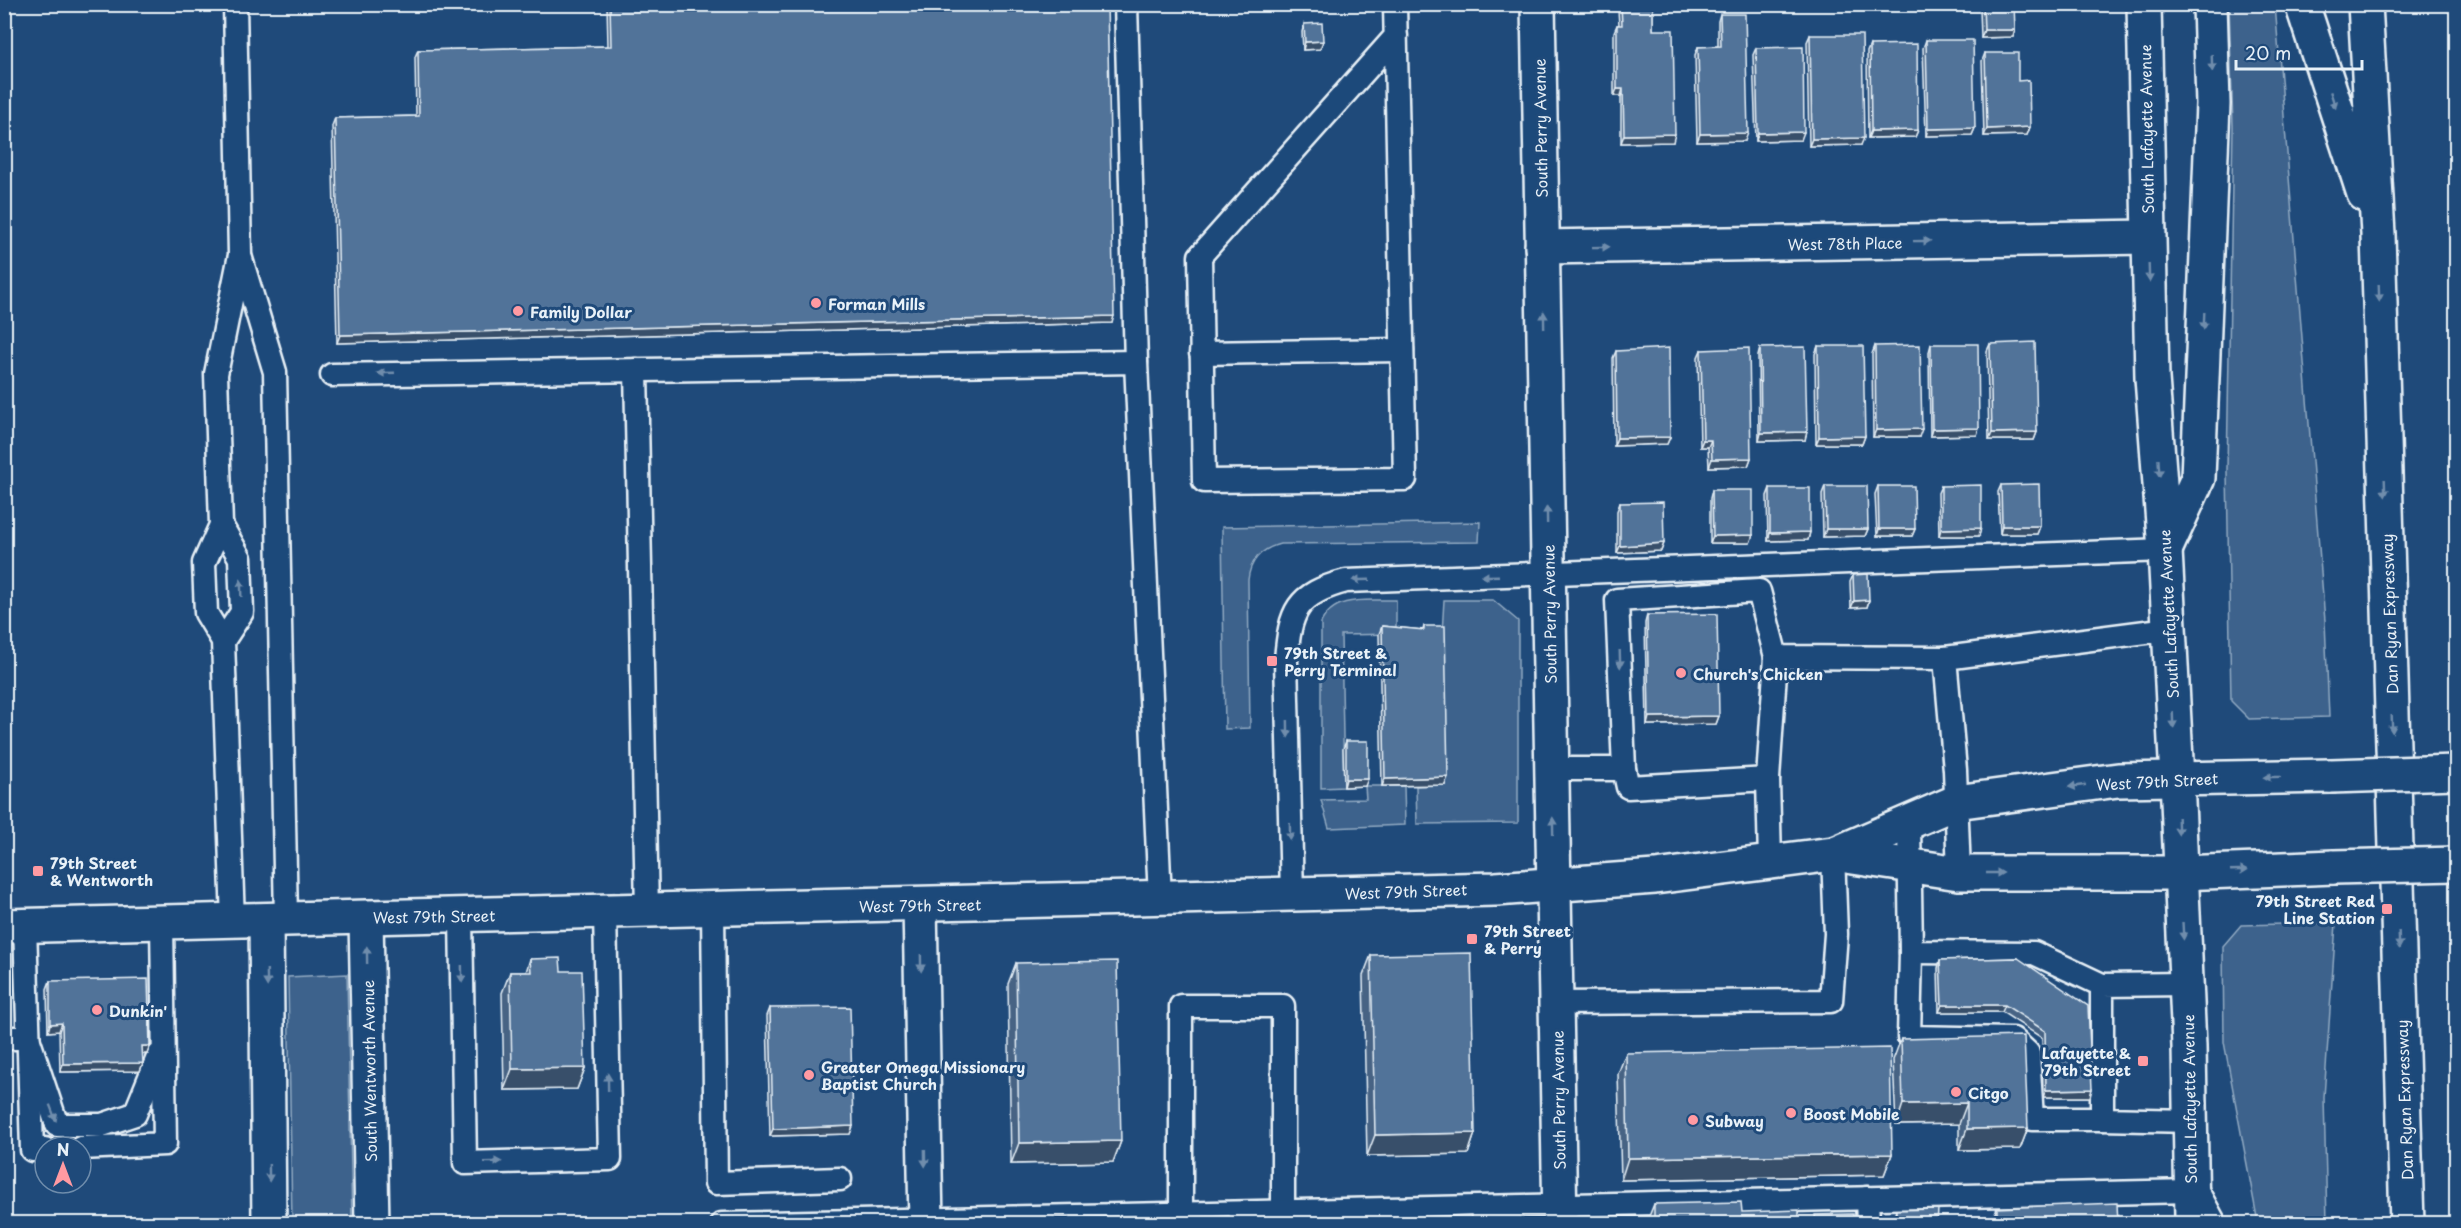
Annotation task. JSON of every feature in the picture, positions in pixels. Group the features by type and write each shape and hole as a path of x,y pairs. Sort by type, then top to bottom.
{"main road":[{"name":"South Perry Avenue","path":"1538,4 1560,1214"},
{"name":"South Lafayette Avenue","path":"2144,4 2152,378 2165,550 2177,779 2186,984 2192,1224"},
{"path":"2165,550 2198,478 2213,104 2210,4"},
{"path":"2302,4 2378,234"},
{"name":"Dan Ryan Expressway","path":"2365,4 2378,234 2407,1224"},
{"name":"West 78th Place","path":"1542,247 2148,237"},
{"name":"West 79th Street","path":"1833,855 1956,802 2118,780 2457,772"},
{"name":"West 79th Street","path":"15,926 1160,899 1555,884 1655,877 1833,855 1959,873 2180,873 2457,864"},
{"path":"920,905 926,1221"},
{"name":"South Wentworth Avenue","path":"366,918 372,1224"},
{"path":"269,1224 276,920"},
{"path":"2191,1191 2209,1224"}],"lane":[{"path":"233,921 223,641 206,613 204,564 221,525 216,374 240,255 235,4"},
{"path":"1126,4 1136,362 1160,899"},
{"path":"1395,4 1396,36 1405,478 1203,481 1200,256 1396,36"},
{"path":"240,255 274,372 276,920"},
{"path":"1201,352 1402,350"},
{"path":"332,375 440,371 1136,362"},
{"path":"636,370 647,911"},
{"path":"221,525 240,558 242,612 223,641"},
{"path":"1292,894 1286,660 1289,626 1300,603 1319,588 1346,581 2165,550"},
{"path":"1768,779 1628,787 1624,769 1617,600 1759,591 1776,657 1768,779 1770,862"},
{"path":"1776,657 1945,658 2169,629"},
{"path":"1945,658 1959,873"},
{"path":"1552,769 1624,769"},
{"path":"1909,823 1911,866 1909,1037 2013,1039 2028,1053 2032,1119 2190,1121"},
{"path":"1556,1004 1831,1001 1836,934 1833,855"},
{"path":"713,909 716,1183 840,1179"},
{"path":"461,916 465,1163 610,1159 605,912"},
{"path":"93,1147 165,1144 162,922"},
{"path":"15,926 28,1038 33,1150"},
{"path":"1911,952 2034,953 2102,985 2186,984"},
{"path":"2102,985 2102,1119"},
{"path":"1180,1213 1181,1006 1283,1006 1283,1211"},
{"path":"4,1038 28,1038"},
{"path":"28,1038 57,1125 102,1125 135,1114 164,1044"},
{"path":"722,1224 926,1221 1180,1213 1239,1218 1283,1211 1560,1214 1867,1198 2191,1191"},
{"path":"1867,1198 1868,1224"}],"shaded area":[{"path":"2229,5 2275,5 2325,621 2329,717 2249,719 2231,701 2227,470 2233,126"},
{"path":"1480,522 1479,542 1280,544 1262,552 1251,567 1248,580 1250,728 1225,729 1222,527"},
{"path":"1363,600 1396,600 1396,634 1341,635 1344,787 1321,788 1321,623 1334,607 1343,603"},
{"path":"1444,600 1493,600 1518,621 1518,823 1417,824 1416,786 1445,785 1442,634"},
{"path":"1365,786 1404,786 1405,825 1329,828 1321,800 1366,799"},
{"path":"2336,923 2324,1097 2327,1223 2258,1223 2224,1042 2223,946 2241,925"},
{"path":"347,974 352,1223 292,1223 288,977"}],"building":[{"path":"610,4 1107,4 1114,316 340,335 335,118 419,116 418,50 611,46"},
{"path":"1621,4 1653,4 1653,30 1673,30 1675,134 1624,135 1623,89 1617,89 1617,25 1622,25"},
{"path":"1983,4 2014,4 2015,30 1984,30"},
{"path":"1720,14 1745,14 1748,133 1700,134 1698,47 1721,46"},
{"path":"1322,23 1323,41 1305,42 1304,24"},
{"path":"1810,35 1862,35 1864,138 1812,139"},
{"path":"1926,40 1973,40 1975,128 1928,129"},
{"path":"1917,44 1918,130 1871,131 1870,45"},
{"path":"1803,47 1804,132 1758,133 1756,48"},
{"path":"1985,53 2018,53 2018,81 2029,80 2030,127 1987,129"},
{"path":"2035,342 2037,432 1992,433 1990,344"},
{"path":"1931,344 1978,344 1979,428 1932,429"},
{"path":"1920,345 1922,429 1876,430 1875,346"},
{"path":"1818,346 1863,346 1865,436 1819,437"},
{"path":"1805,347 1807,432 1761,433 1760,348"},
{"path":"1669,348 1670,437 1617,438 1616,351"},
{"path":"1749,348 1751,458 1712,459 1711,440 1703,440 1701,350"},
{"path":"2039,484 2040,526 2002,526 2001,485"},
{"path":"1981,485 1981,528 1941,529 1941,486"},
{"path":"1825,486 1867,486 1868,529 1826,529"},
{"path":"1878,486 1914,486 1915,529 1879,529"},
{"path":"1770,488 1810,488 1810,532 1770,533"},
{"path":"1712,490 1753,490 1753,535 1713,536"},
{"path":"1663,502 1664,543 1620,546 1620,503"},
{"path":"1868,574 1869,600 1854,601 1853,575"},
{"name":"Church's Chicken","path":"1717,614 1719,716 1649,717 1647,615"},
{"path":"1382,626 1424,630 1424,626 1445,626 1448,777 1385,779"},
{"path":"1346,741 1368,741 1368,779 1346,779"},
{"path":"1471,953 1475,1133 1375,1135 1371,955"},
{"path":"560,958 561,971 582,971 585,1068 512,1069 510,972 531,972 530,959"},
{"name":"Citgo","path":"2018,958 2088,1006 2092,1089 2046,1090 2045,1031 2005,1005 1942,1005 1940,960"},
{"path":"1117,961 1121,1141 1019,1143 1016,963"},
{"name":"Dunkin'","path":"148,979 150,1046 142,1046 143,1063 63,1064 62,1023 50,1024 50,981"},
{"name":"Greater Omega Missionary Baptist Church","path":"850,1007 853,1126 773,1129 770,1008"},
{"name":"Citgo","path":"2024,1036 2028,1128 1967,1129 1967,1103 1903,1104 1901,1039"},
{"path":"1890,1048 1892,1154 1628,1158 1626,1053"},
{"path":"1741,1202 1742,1212 1799,1210 1799,1224 1654,1224 1654,1204"},
{"path":"2117,1203 2118,1224 1997,1224 1997,1208"},
{"path":"1938,1209 1937,1224 1896,1224 1896,1210"},
{"path":"1853,1214 1853,1224 1816,1224 1815,1215"},
{"path":"1471,1215 1471,1224 1372,1224 1372,1219"},
{"path":"1138,1216 1139,1224 1008,1224 1008,1219"},
{"path":"1229,1216 1229,1224 1170,1224 1170,1219"}],"place":[{"name":"Forman Mills","path":"816,303"},
{"name":"Family Dollar","path":"518,311"},
{"name":"79th Street & Perry Terminal","path":"1272,661"},
{"name":"Church's Chicken","path":"1681,673"},
{"name":"79th Street & Wentworth","path":"38,871"},
{"name":"79th Street Red Line Station","path":"2387,909"},
{"name":"79th Street & Perry","path":"1472,939"},
{"name":"Dunkin'","path":"97,1010"},
{"name":"Lafayette & 79th Street","path":"2143,1061"},
{"name":"Greater Omega Missionary Baptist Church","path":"809,1075"},
{"name":"Citgo","path":"1956,1092"},
{"name":"Boost Mobile","path":"1791,1113"},
{"name":"Subway","path":"1693,1120"}]}
